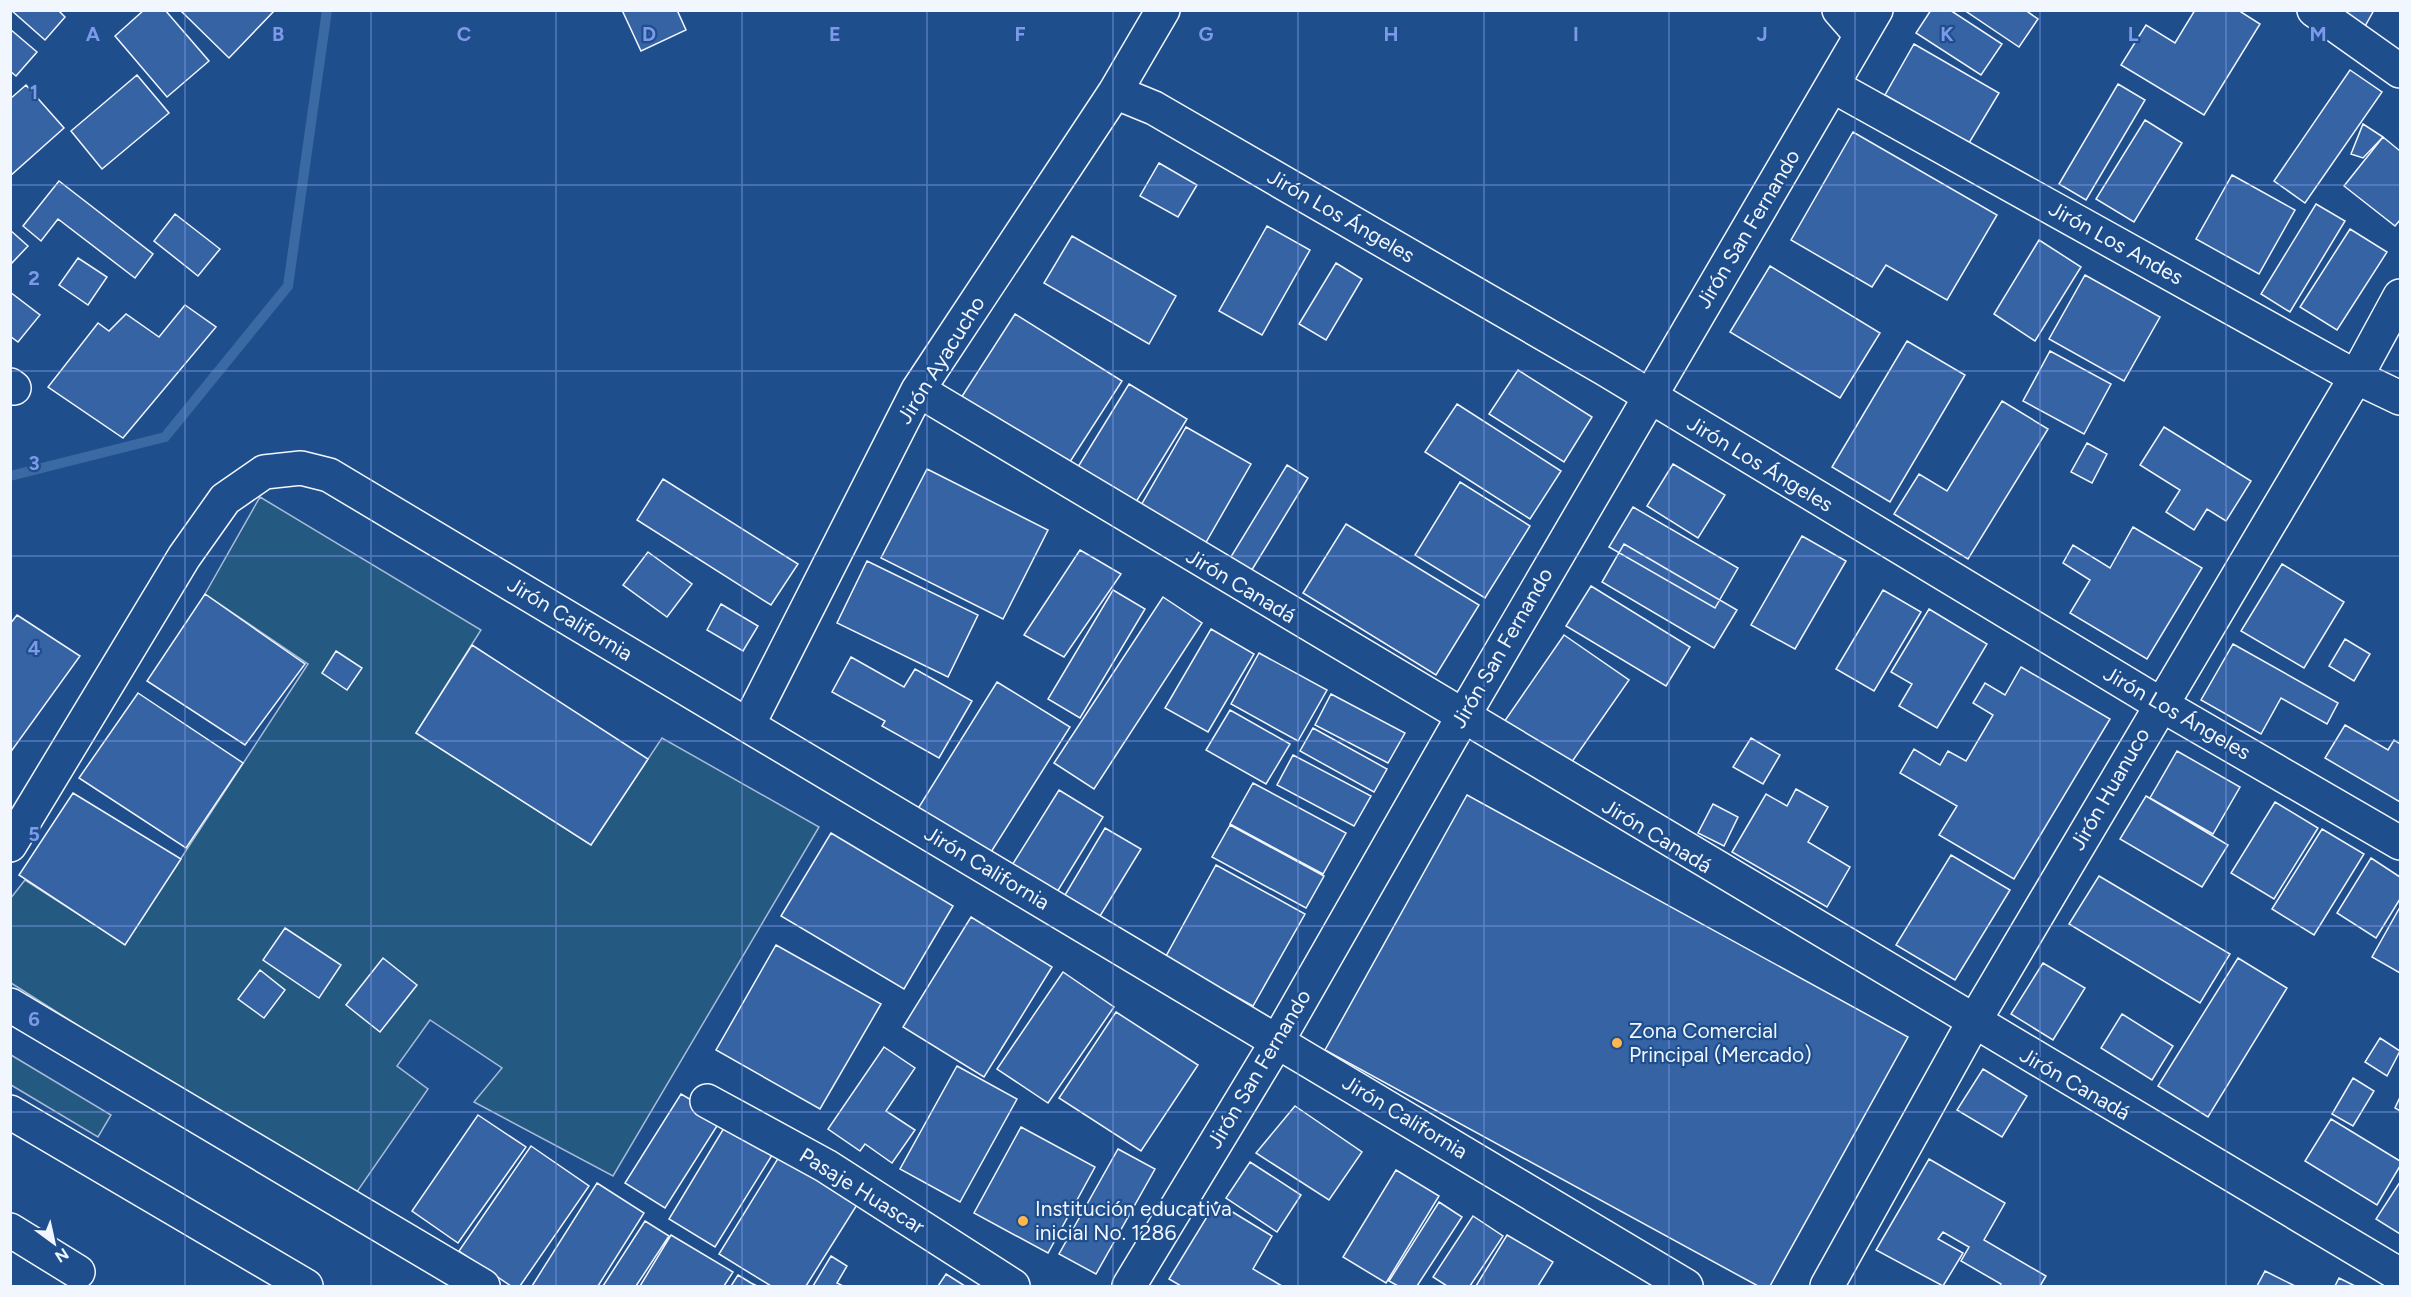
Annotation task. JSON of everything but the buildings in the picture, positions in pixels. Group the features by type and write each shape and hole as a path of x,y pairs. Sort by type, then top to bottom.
{"main road":[{"name":"Jirón Ayacucho","path":"748,725 918,390 1114,92 1163,10"},
{"path":"2314,10 2400,71"},
{"name":"Jirón San Fernando","path":"1129,1287 1278,1040 1648,397 1833,86 1858,18"},
{"name":"Jirón Los Andes","path":"1833,86 2356,377 2400,398"},
{"name":"Jirón Los Ángeles","path":"1114,92 1154,108 1595,363 2160,704 2400,843"},
{"name":"Jirón Huanuco","path":"1827,1287 1972,1025 2160,704 2356,377 2400,296"},
{"name":"Jirón Canadá","path":"918,390 1461,720 1972,1025 2400,1275"},
{"name":"Jirón California","path":"10,845 184,557 225,499 264,472 301,468 329,475 1278,1040 1686,1287"},
{"path":"10,1005 483,1287"},
{"name":"Pasaje Huascar","path":"708,1101 826,1166 1013,1287"},
{"path":"10,1112 306,1287"},
{"path":"10,1230 78,1272"}],"shaded area":[{"path":"260,497 481,630 416,733 591,845 662,738 819,827 613,1176 474,1102 502,1068 430,1020 397,1066 428,1089 352,1199 11,983 10,899 25,880 125,944 308,664 205,594"},
{"path":"11,1055 111,1115 98,1137 11,1085"}],"waterway":[{"path":"10,476 165,437 288,286 327,10"}],"place":[{"name":"Zona Comercial Principal (Mercado)","path":"1617,1043"},
{"name":"Institución educativa inicial No. 1286","path":"1023,1221"}]}
